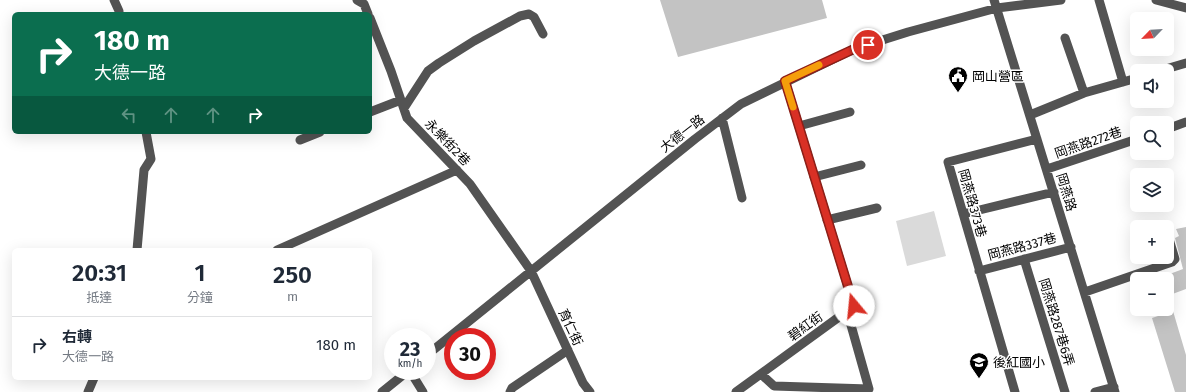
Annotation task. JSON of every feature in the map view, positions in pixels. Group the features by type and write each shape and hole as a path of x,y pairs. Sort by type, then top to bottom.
{"street":[{"path":"114,0 119,12"},
{"path":"357,0 364,4 367,12"},
{"name":"大德一路","path":"436,348 741,104 785,81 854,49 995,4 1061,0"},
{"path":"1099,0 1124,82"},
{"path":"1156,0 1186,8"},
{"name":"岡燕路","path":"995,4 1115,390"},
{"path":"372,112 402,104 428,72 439,63 474,41 520,16 529,14 534,17 543,34"},
{"name":"永樂街2巷","path":"372,23 407,118 470,184 531,271"},
{"path":"1065,38 1084,93"},
{"path":"1174,67 1186,63"},
{"path":"1030,115 1084,93 1130,80"},
{"path":"762,374 774,386 869,389 847,311 854,306 785,81"},
{"path":"799,126 850,112"},
{"path":"722,118 742,198"},
{"path":"1174,126 1186,122"},
{"path":"137,248 142,208 144,170 151,159 146,134"},
{"path":"300,140 315,134"},
{"name":"岡燕路373巷","path":"1015,392 948,162 1037,139"},
{"name":"岡燕路272巷","path":"1047,170 1130,141"},
{"path":"814,177 861,165"},
{"path":"282,248 457,170"},
{"path":"963,214 1054,192"},
{"path":"828,220 877,208"},
{"name":"岡燕路337巷","path":"979,270 1070,247"},
{"name":"岡燕路287巷6弄","path":"1024,259 1065,392"},
{"path":"1084,292 1166,264"},
{"name":"育仁街","path":"531,271 583,383 590,392"},
{"name":"碧紅街","path":"736,392 847,311"},
{"path":"510,392 512,388 568,350"},
{"path":"88,392 93,380"},
{"path":"382,392 397,380"},
{"path":"415,380 423,392"},
{"path":"1095,392 1115,390"}],"shaded area":[{"path":"934,211 946,256 907,266 896,221"}],"building":[{"path":"660,0 822,0 827,18 678,57"},
{"path":"1186,227 1186,289 1174,293 1174,272 1183,269 1175,238 1179,236 1176,229"},
{"path":"1174,314 1186,355 1186,392 1175,392 1152,318 1158,316 1174,316"}],"slow traffic":[{"path":"793,107 785,81 819,65"}],"place":[{"name":"岡山營區","path":"958,93"},
{"name":"後紅國小","path":"979,379"}],"route":[{"path":"854,306 785,81 854,49 868,45"}]}
